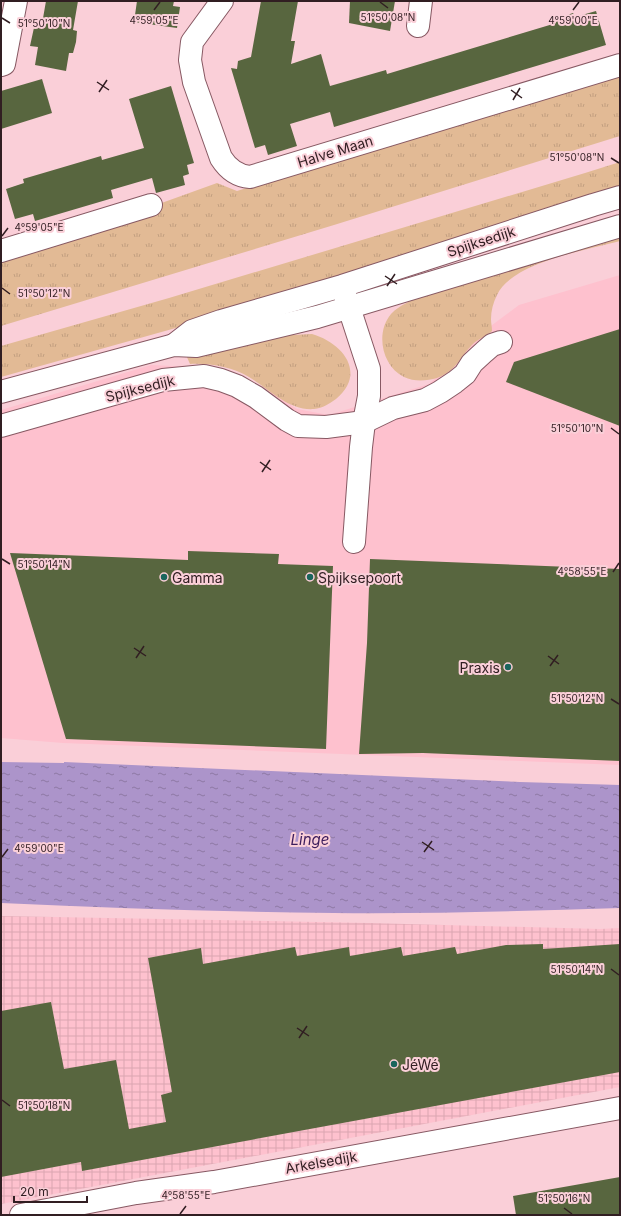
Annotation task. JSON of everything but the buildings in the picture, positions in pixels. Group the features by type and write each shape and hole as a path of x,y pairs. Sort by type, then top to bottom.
{"main road":[{"path":"1,65 4,64 16,1"},
{"name":"Halve Maan","path":"222,1 192,42 190,60 194,82 221,158 226,166 233,172 242,176 250,177 620,65"},
{"path":"418,26 421,1"},
{"name":"Spijksedijk","path":"174,345 192,331 207,326 342,286 620,197"},
{"path":"1,251 151,205"},
{"name":"Spijksedijk","path":"1,392 174,345 196,346 263,329 291,324 620,226"},
{"path":"342,286 369,369 369,396 364,422 354,542"},
{"name":"Spijksedijk","path":"1,426 163,380 204,376 237,386 256,397 287,420 298,426 326,427 364,422 393,408 425,400 440,392 465,374 472,363 484,352 501,342"},
{"name":"Arkelsedijk","path":"21,1215 136,1193 214,1182 620,1108"}],"shaded area":[{"name":"Spijksepoort","path":"620,275 620,765 63,743 1,738 1,410 151,365 196,367 219,371 265,388 297,409 329,415 429,384 480,334 519,305"},
{"name":"JéWé","path":"1,916 600,929 620,928 620,1087 1,1204"}],"green space":[{"path":"620,71 620,136 1,326 1,262 152,215 156,205 217,183 237,191"},
{"path":"620,162 620,192 261,304 1,377 1,346 169,298"},
{"path":"620,234 620,241 552,259 518,274 505,284 497,295 492,307 492,331 474,343 454,367 444,375 425,380 408,379 396,372 390,365 383,348 383,330 391,314 406,303 425,294"},
{"path":"312,334 333,344 347,360 350,369 350,379 345,389 336,399 326,406 314,409 296,407 249,377 228,368 205,364 190,364 186,355 195,352 292,335"}],"water":[{"name":"Linge","path":"1,762 64,762 620,785 620,908 441,913 334,913 168,910 1,903"}],"place":[{"name":"Gamma","path":"164,577"},
{"name":"Spijksepoort","path":"310,577"},
{"name":"Praxis","path":"508,667"},
{"name":"JéWé","path":"394,1064"}]}
